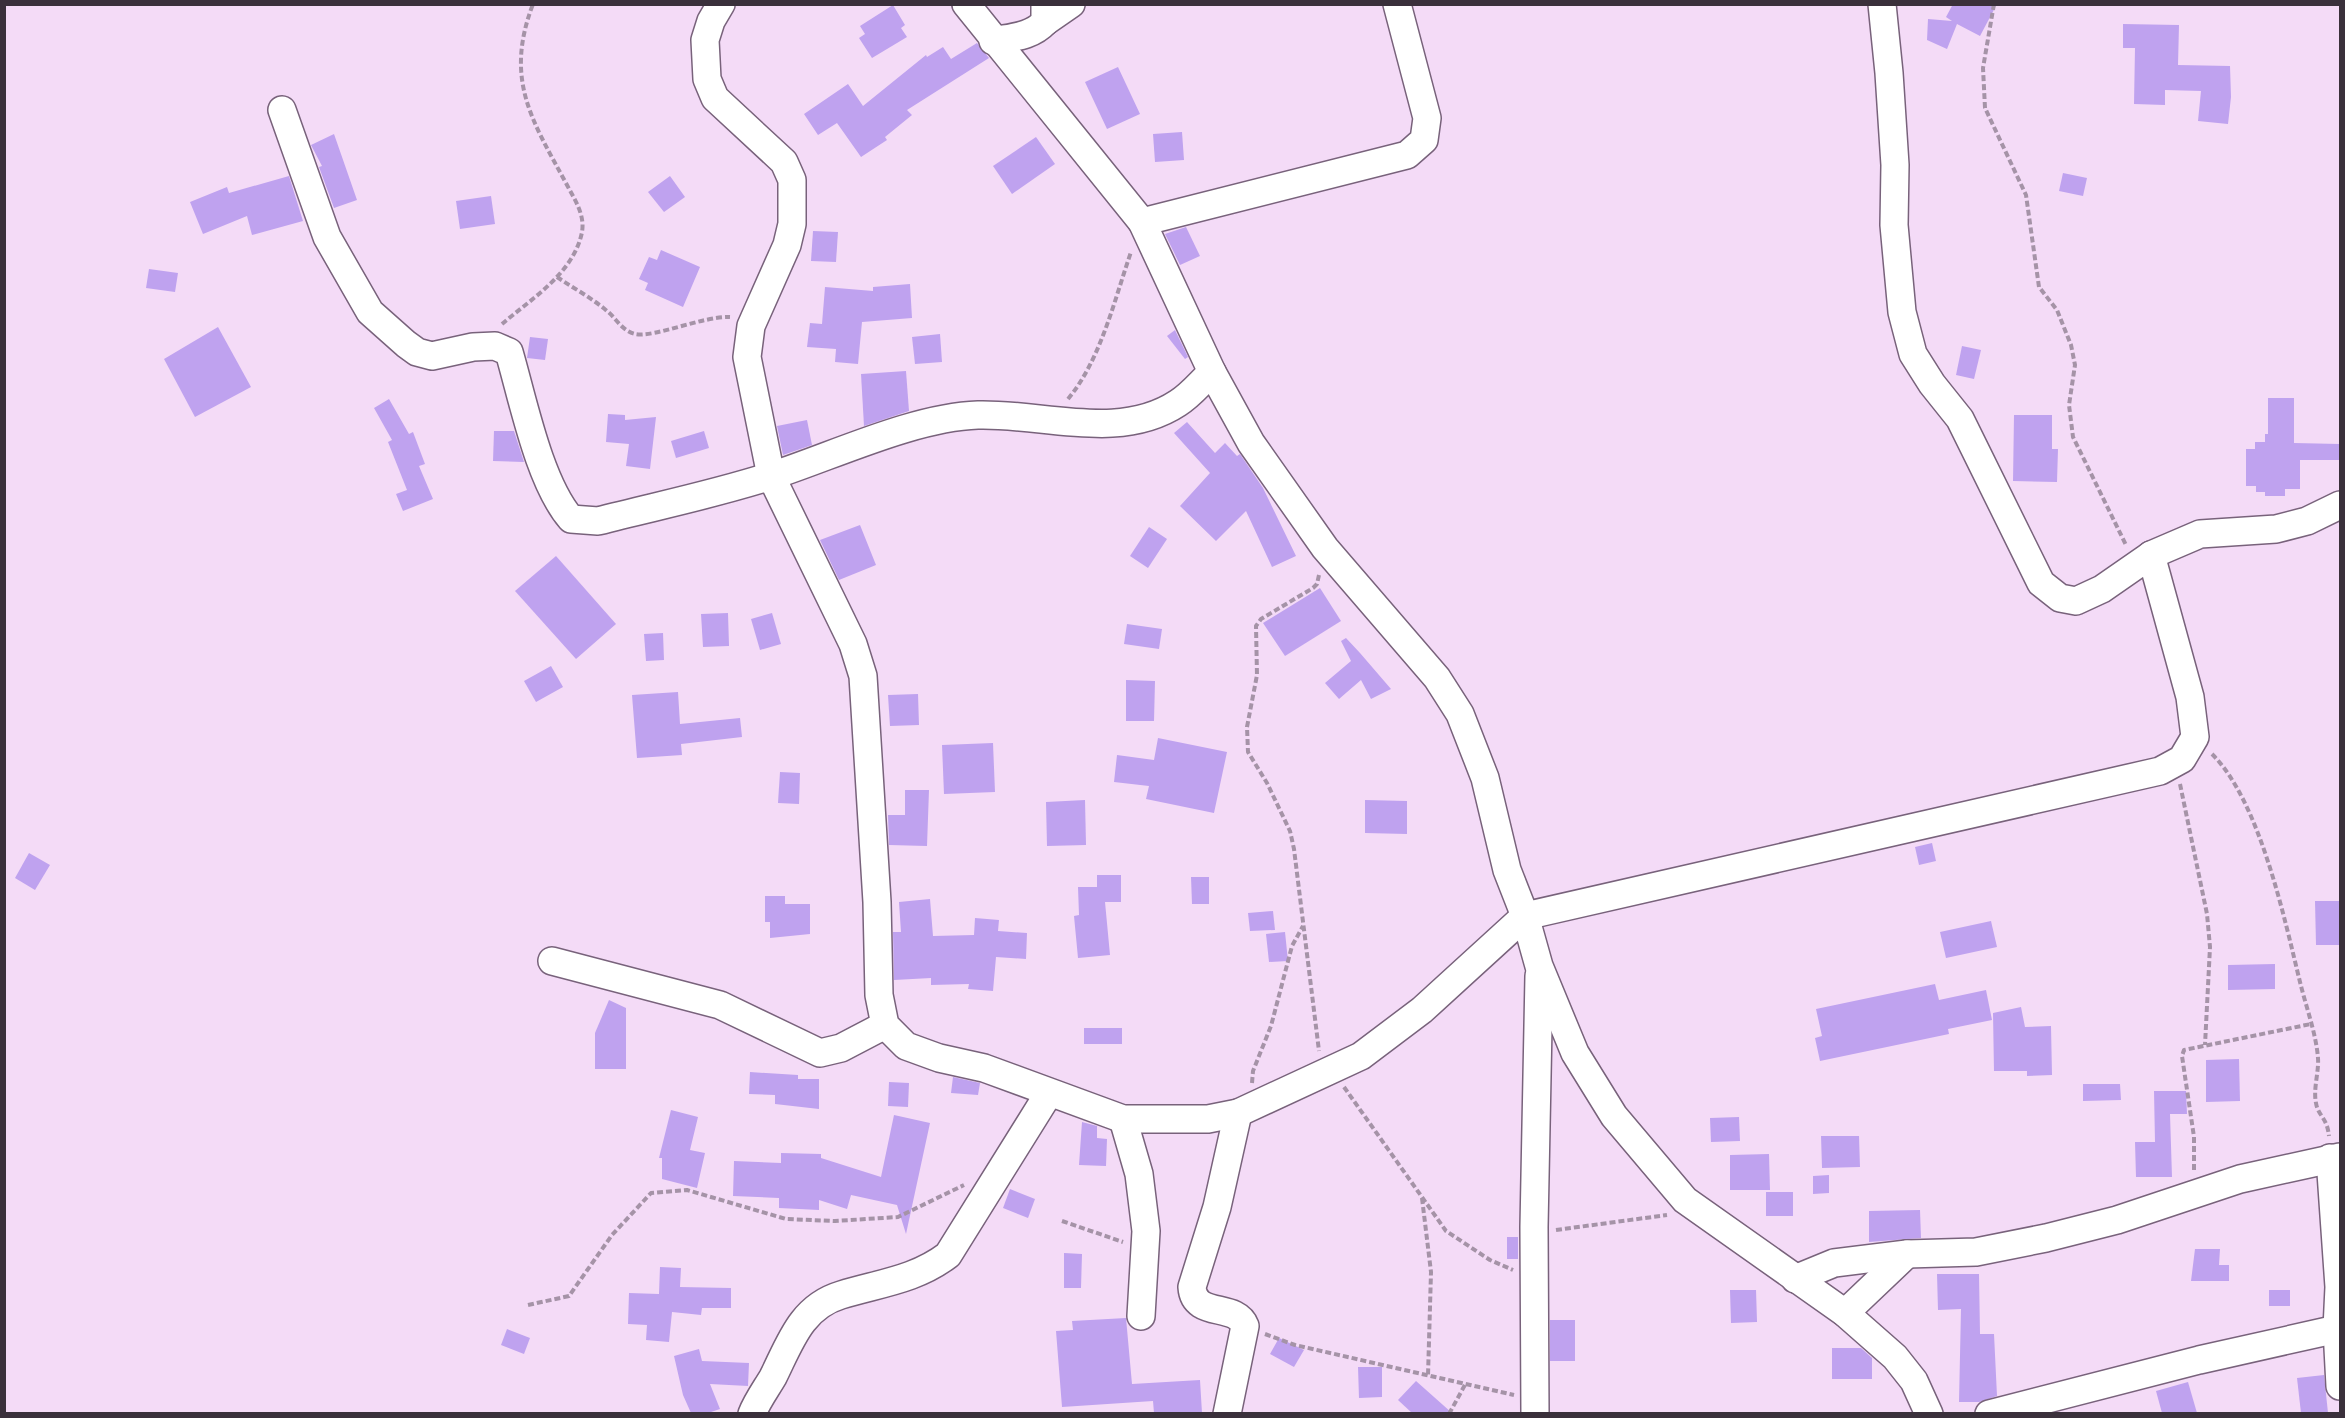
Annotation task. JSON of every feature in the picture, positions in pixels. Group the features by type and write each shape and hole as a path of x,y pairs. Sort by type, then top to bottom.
{"street":[{"path":"721,4 711,21 705,40 707,79 715,98 784,162 792,180 792,224 788,245 751,326 747,357 771,476 853,644 863,676 877,902 879,995 885,1024 906,1046 939,1058 984,1068 1123,1119 1208,1119 1243,1110 1362,1056 1422,1010 1525,916 2160,771 2175,763 2189,750 2195,737 2190,697 2144,560"},
{"path":"966,4 993,41 1066,126 1142,222 1212,372 1251,443 1324,548 1437,678 1460,714 1485,778 1507,870 1525,916 1539,966 1575,1053 1614,1116 1685,1200 1845,1313 1895,1357 1914,1381 1929,1413"},
{"path":"993,41 1025,35 1038,29 1045,13 1071,4"},
{"path":"1142,222 1407,155 1424,140 1427,118 1396,4"},
{"path":"1882,4 1895,165 1896,269 1902,312 1913,354 1932,384 1960,419 2041,583 2060,598 2076,601 2102,589 2144,560 2200,534 2276,530 2307,520 2340,505"},
{"path":"282,110 327,237 370,312 417,352 432,356 473,347 495,346 508,352 543,464 561,508 571,519 598,521 771,476 941,420 977,415 1108,423 1157,414 1180,402 1212,372"},
{"path":"552,961 720,1005 820,1053 841,1048 885,1024"},
{"path":"1535,1407 1534,1227 1539,966"},
{"path":"752,1413 785,1349 802,1321 817,1305 839,1295 906,1279 930,1269 948,1255 1049,1093"},
{"path":"1227,1413 1245,1326 1236,1316 1211,1310 1199,1304 1193,1296 1192,1287 1243,1110"},
{"path":"1123,1119 1139,1174 1146,1231 1141,1316"},
{"path":"1795,1279 1834,1263 1906,1254 1976,1252 2046,1238 2117,1220 2240,1179 2335,1157 2340,1386"},
{"path":"1845,1313 1906,1254"},
{"path":"1989,1413 2337,1329"}],"path":[{"path":"473,347 557,277 576,248 582,231 582,214 543,140 521,85 519,55 524,26 533,4"},
{"path":"1994,4 1983,68 1984,108 2026,195 2039,287 2057,310 2071,345 2075,365 2069,405 2073,437 2144,560"},
{"path":"1048,419 1070,398 1083,378 1107,323 1142,222"},
{"path":"557,277 607,311 622,327 635,334 655,333 720,316 755,317"},
{"path":"1324,548 1317,584 1261,619 1256,626 1257,675 1246,734 1248,752 1267,783 1290,831 1325,1073 1342,1085 1446,1231 1490,1260 1535,1280"},
{"path":"2195,737 2221,763 2256,831 2271,875 2311,1023 2318,1058 2316,1104 2328,1122 2335,1157"},
{"path":"2175,763 2209,936 2205,1045"},
{"path":"1243,1110 1253,1071 1279,999 1292,946 1304,924"},
{"path":"2195,1194 2194,1137 2182,1056 2184,1050 2311,1023"},
{"path":"528,1305 569,1296 612,1235 651,1193 687,1190 786,1219 879,1220 898,1217 967,1183"},
{"path":"1422,1197 1431,1272 1428,1376"},
{"path":"1534,1227 1563,1230 1697,1210"},
{"path":"1062,1221 1119,1240 1145,1253"},
{"path":"1245,1326 1294,1345 1466,1383 1535,1407"},
{"path":"1449,1413 1466,1383"}],"building":[{"path":"1953,4 1997,4 1980,36 1957,24 1947,49 1927,40 1928,19 1952,21 1946,17"},
{"path":"893,5 905,25 901,28 907,37 872,58 859,38 865,34 860,26"},
{"path":"2123,24 2179,25 2178,65 2230,66 2231,97 2228,124 2198,121 2201,91 2165,90 2165,105 2134,104 2135,48 2123,48"},
{"path":"977,43 989,58 907,110 912,115 885,137 887,140 861,157 837,123 818,135 804,114 848,84 863,106 926,55 927,57 943,47 951,59"},
{"path":"1118,67 1140,114 1107,129 1085,82"},
{"path":"1182,132 1184,160 1155,162 1153,134"},
{"path":"334,134 357,200 334,208 319,167 322,166 311,145"},
{"path":"1036,137 1055,164 1012,194 993,166"},
{"path":"2063,173 2087,178 2083,196 2059,191"},
{"path":"289,176 303,221 252,235 247,216 203,234 190,202 227,187 229,193"},
{"path":"670,176 685,197 664,212 648,192"},
{"path":"491,196 495,224 460,229 456,201"},
{"path":"1186,227 1200,256 1180,265 1165,234"},
{"path":"813,231 838,232 836,262 811,261"},
{"path":"661,250 700,267 683,307 645,290 648,283 639,279 649,257 657,260"},
{"path":"149,269 178,273 175,292 146,288"},
{"path":"910,284 912,318 862,322 858,364 835,362 836,349 807,347 810,323 822,324 825,287 873,291 873,287"},
{"path":"218,327 251,387 195,417 164,359"},
{"path":"1175,330 1188,357 1185,359 1167,336"},
{"path":"940,334 942,362 915,364 912,337"},
{"path":"530,337 548,339 545,360 527,358"},
{"path":"1962,346 1981,350 1974,379 1956,375"},
{"path":"906,371 909,411 864,426 861,374"},
{"path":"2268,398 2294,398 2294,443 2340,444 2340,460 2300,460 2300,489 2285,489 2285,496 2265,496 2265,492 2256,492 2256,486 2246,486 2246,449 2255,449 2255,442 2265,442 2265,434 2268,434"},
{"path":"389,399 409,434 413,432 425,464 419,466 433,499 403,511 396,494 407,490 388,442 392,440 374,408"},
{"path":"608,414 625,415 625,420 656,417 650,469 626,466 629,444 606,442"},
{"path":"2014,415 2052,415 2052,449 2058,449 2057,482 2013,481"},
{"path":"807,420 812,445 783,455 777,426"},
{"path":"1187,422 1215,453 1225,443 1237,456 1240,454 1263,488 1296,556 1272,567 1246,511 1216,541 1180,506 1210,473 1174,433"},
{"path":"494,431 514,431 524,462 493,461"},
{"path":"704,431 709,448 676,458 671,441"},
{"path":"860,525 876,565 839,580 820,540"},
{"path":"1149,527 1167,539 1148,568 1130,556"},
{"path":"556,556 616,624 576,659 515,591"},
{"path":"1320,588 1341,621 1285,656 1263,623"},
{"path":"728,613 729,646 703,647 701,614"},
{"path":"772,613 781,644 760,650 751,619"},
{"path":"1127,624 1162,629 1159,649 1124,644"},
{"path":"663,633 664,660 646,661 644,634"},
{"path":"1346,638 1391,689 1371,699 1361,680 1339,699 1325,683 1351,661 1341,641"},
{"path":"551,666 563,687 536,702 524,681"},
{"path":"1126,680 1155,681 1154,721 1126,721"},
{"path":"678,692 680,724 740,718 742,737 681,744 682,755 637,758 632,695"},
{"path":"918,694 919,725 890,726 888,695"},
{"path":"1158,738 1227,752 1214,813 1146,799 1149,786 1114,782 1117,755 1154,760"},
{"path":"993,743 995,792 944,794 942,745"},
{"path":"780,772 800,773 799,804 778,803"},
{"path":"905,790 929,790 927,846 889,845 888,815 905,815"},
{"path":"1085,800 1086,845 1047,846 1046,802"},
{"path":"1365,800 1407,801 1407,834 1365,833"},
{"path":"1932,843 1936,861 1919,865 1915,847"},
{"path":"29,853 50,865 35,890 15,878"},
{"path":"1097,875 1121,875 1121,902 1105,902 1110,955 1078,958 1074,916 1079,915 1078,887 1097,887"},
{"path":"1191,877 1209,877 1209,904 1192,904"},
{"path":"765,896 785,896 785,904 810,904 810,934 770,938 770,922 765,922"},
{"path":"930,899 933,936 974,935 975,918 999,920 998,931 1027,933 1026,959 996,957 993,991 968,989 969,984 931,985 931,978 894,980 893,932 901,932 899,902"},
{"path":"2315,901 2340,901 2340,945 2316,945"},
{"path":"1273,911 1275,930 1250,931 1248,913"},
{"path":"1991,921 1997,947 1946,958 1940,932"},
{"path":"1285,932 1288,961 1269,962 1266,934"},
{"path":"2275,964 2275,989 2228,990 2228,965"},
{"path":"1935,984 1939,1000 1986,990 1992,1020 1948,1029 1949,1034 1820,1061 1815,1038 1822,1036 1816,1009"},
{"path":"609,1000 626,1008 626,1069 595,1069 595,1033"},
{"path":"2021,1007 2025,1027 2051,1026 2052,1075 2027,1076 2027,1071 1994,1071 1993,1013"},
{"path":"1084,1028 1122,1028 1122,1044 1084,1044"},
{"path":"2239,1059 2240,1101 2206,1102 2206,1060"},
{"path":"750,1072 798,1075 798,1079 819,1079 819,1109 775,1104 775,1095 749,1094"},
{"path":"953,1077 980,1083 978,1095 951,1093"},
{"path":"889,1082 909,1083 908,1107 888,1106"},
{"path":"2083,1084 2120,1084 2121,1100 2083,1101"},
{"path":"2154,1091 2186,1091 2187,1114 2170,1114 2172,1177 2136,1177 2135,1142 2155,1142"},
{"path":"671,1110 698,1117 690,1150 705,1153 697,1188 662,1179 662,1158 659,1158"},
{"path":"894,1115 930,1123 906,1234 897,1205 851,1195 847,1209 819,1200 819,1210 779,1208 779,1198 733,1196 734,1161 781,1163 781,1153 821,1154 821,1158 881,1177"},
{"path":"1739,1117 1740,1141 1711,1142 1710,1118"},
{"path":"1082,1122 1097,1126 1097,1138 1107,1139 1106,1166 1079,1165"},
{"path":"1821,1136 1859,1136 1860,1167 1822,1168"},
{"path":"1769,1154 1770,1190 1730,1190 1730,1155"},
{"path":"1829,1175 1829,1193 1813,1194 1813,1176"},
{"path":"1010,1189 1035,1199 1028,1218 1003,1208"},
{"path":"1766,1192 1793,1192 1793,1216 1766,1216"},
{"path":"1920,1210 1921,1238 1869,1242 1869,1211"},
{"path":"1507,1237 1518,1237 1518,1259 1507,1259"},
{"path":"2195,1249 2220,1249 2219,1265 2229,1265 2229,1281 2191,1281"},
{"path":"1064,1253 1082,1254 1081,1288 1064,1288"},
{"path":"660,1267 681,1268 680,1287 731,1288 731,1308 702,1308 701,1315 672,1312 669,1342 646,1340 647,1325 628,1324 629,1293 659,1294"},
{"path":"1937,1274 1979,1274 1980,1334 1994,1334 1997,1396 1979,1402 1959,1402 1961,1309 1938,1310"},
{"path":"1730,1290 1756,1290 1757,1322 1731,1323"},
{"path":"2269,1290 2290,1290 2290,1306 2269,1306"},
{"path":"1126,1318 1132,1384 1200,1380 1202,1413 1154,1413 1153,1401 1062,1407 1056,1331 1073,1330 1072,1321"},
{"path":"1550,1320 1575,1320 1575,1361 1550,1361"},
{"path":"507,1329 530,1338 524,1354 501,1345"},
{"path":"1279,1338 1304,1350 1294,1367 1270,1354"},
{"path":"1832,1348 1861,1348 1872,1358 1872,1379 1832,1379"},
{"path":"699,1349 702,1361 749,1363 748,1386 710,1384 720,1409 708,1413 691,1413 683,1395 674,1356"},
{"path":"1358,1367 1382,1367 1382,1397 1359,1398"},
{"path":"2324,1375 2328,1413 2301,1413 2297,1378"},
{"path":"1416,1381 1452,1413 1412,1413 1398,1400"},
{"path":"2188,1382 2197,1413 2162,1413 2156,1391"}]}
